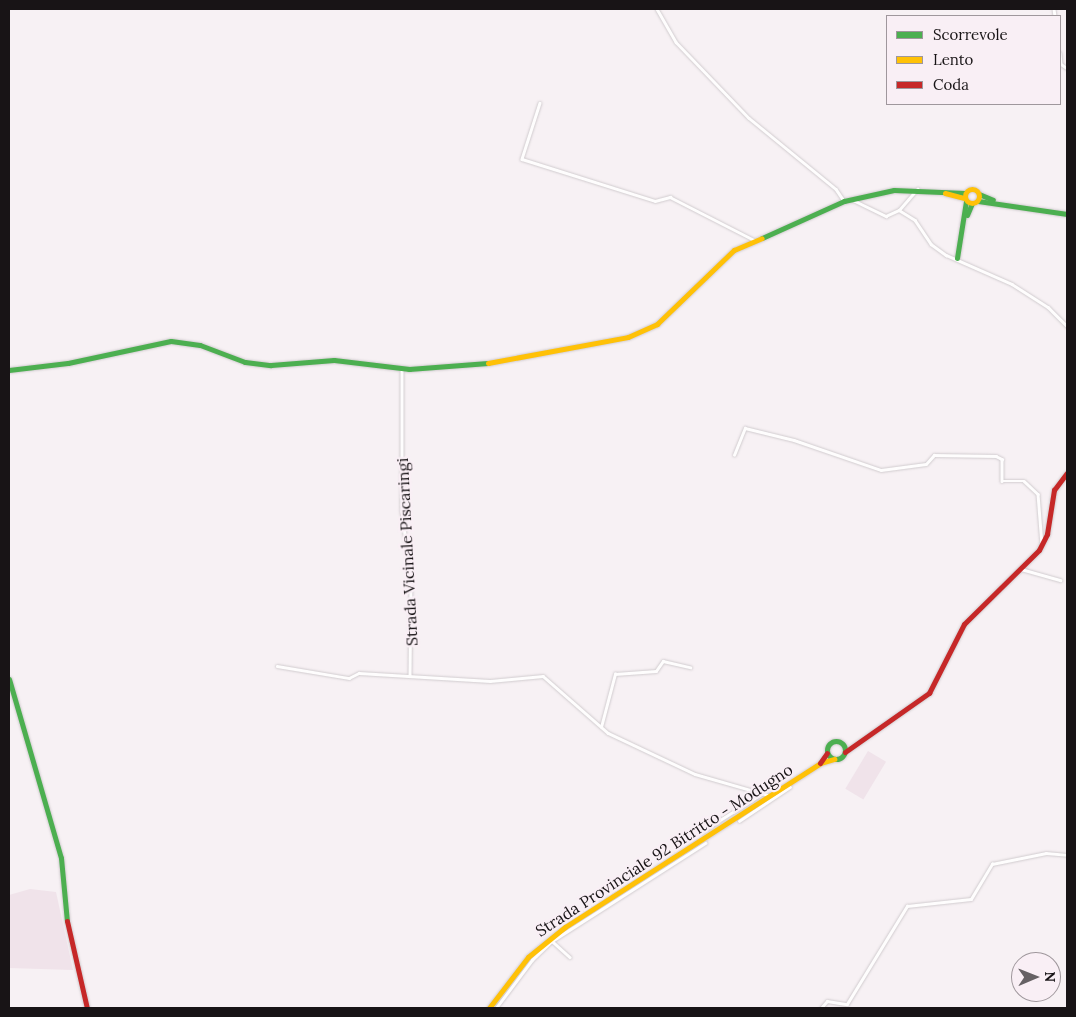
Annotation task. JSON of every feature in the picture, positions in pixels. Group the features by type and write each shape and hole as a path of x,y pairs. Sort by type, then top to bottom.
{"main road":[{"path":"957,258 965,218 965,197 972,188 979,194 996,201 1067,214"},
{"path":"9,370 179,341 254,364 334,360 402,369 489,363 628,337 658,323 718,263 754,240 844,201 886,191 917,189 940,191 965,197 975,202 996,201"},
{"path":"965,218 979,194"},
{"path":"820,763 834,759 845,752 856,742 929,693 964,624 1021,569 1042,545 1054,490 1067,473"},
{"path":"9,678 62,858 67,927 87,1008"},
{"path":"820,763 834,742 844,746 856,742"},
{"path":"844,746 845,752"},
{"path":"828,752 834,759"},
{"name":"Strada Provinciale 92 Bitritto - Modugno","path":"492,1007 517,969 552,936 758,805 766,794 820,763"}],"street":[{"path":"657,9 676,42 749,118 836,189 844,201"},
{"path":"540,103 522,159 655,201 670,197 754,240"},
{"path":"852,199 882,216 899,210 917,189"},
{"path":"899,210 915,220 932,244 1012,284 1048,307 1067,326"},
{"name":"Strada Vicinale Piscaringi","path":"402,369 402,511 411,589 410,676"},
{"path":"734,456 745,428 794,440 881,470 926,464 934,456 1000,457 1002,481 1024,480 1038,494 1042,545"},
{"path":"1021,569 1060,580"},
{"path":"601,728 615,674 656,671 663,661 690,667"},
{"path":"277,666 349,678 359,673 490,681 543,676 604,731 695,774 766,794"},
{"path":"739,821 758,805 790,788"},
{"path":"700,832 766,794"},
{"path":"492,1007 532,960 552,941 660,869 706,843"},
{"path":"820,1008 826,1001 847,1004 907,906 971,899 992,864 1046,853 1067,855"},
{"path":"552,941 570,957"}],"shaded area":[{"path":"868,751 886,762 863,800 845,789"},
{"path":"30,889 56,892 73,970 9,968 9,895"}],"traffic: fast":[{"path":"762,238 844,201 894,190 965,193"},
{"path":"979,194 993,200"},
{"path":"957,258 966,201"},
{"path":"978,201 1067,214"},
{"path":"967,215 972,203"},
{"path":"9,370 68,363 171,341 200,345 245,362 271,365 334,360 409,369 488,363"},
{"path":"9,679 61,858 67,921"},
{"path":"836,741 842,744 845,750 842,756 836,759 830,756 827,750 830,744 836,741"}],"traffic: slow":[{"path":"969,189 975,189 979,196 975,203 969,203 965,199 965,193 969,189"},
{"path":"945,193 964,198"},
{"path":"488,363 628,337 657,324 734,250 762,238"},
{"path":"489,1008 528,957 565,927 820,763 834,759"}],"traffic: jam":[{"path":"845,752 929,693 964,624 1039,550 1047,534 1054,490 1067,473"},
{"path":"820,763 827,753"},
{"path":"67,921 87,1008"}]}
